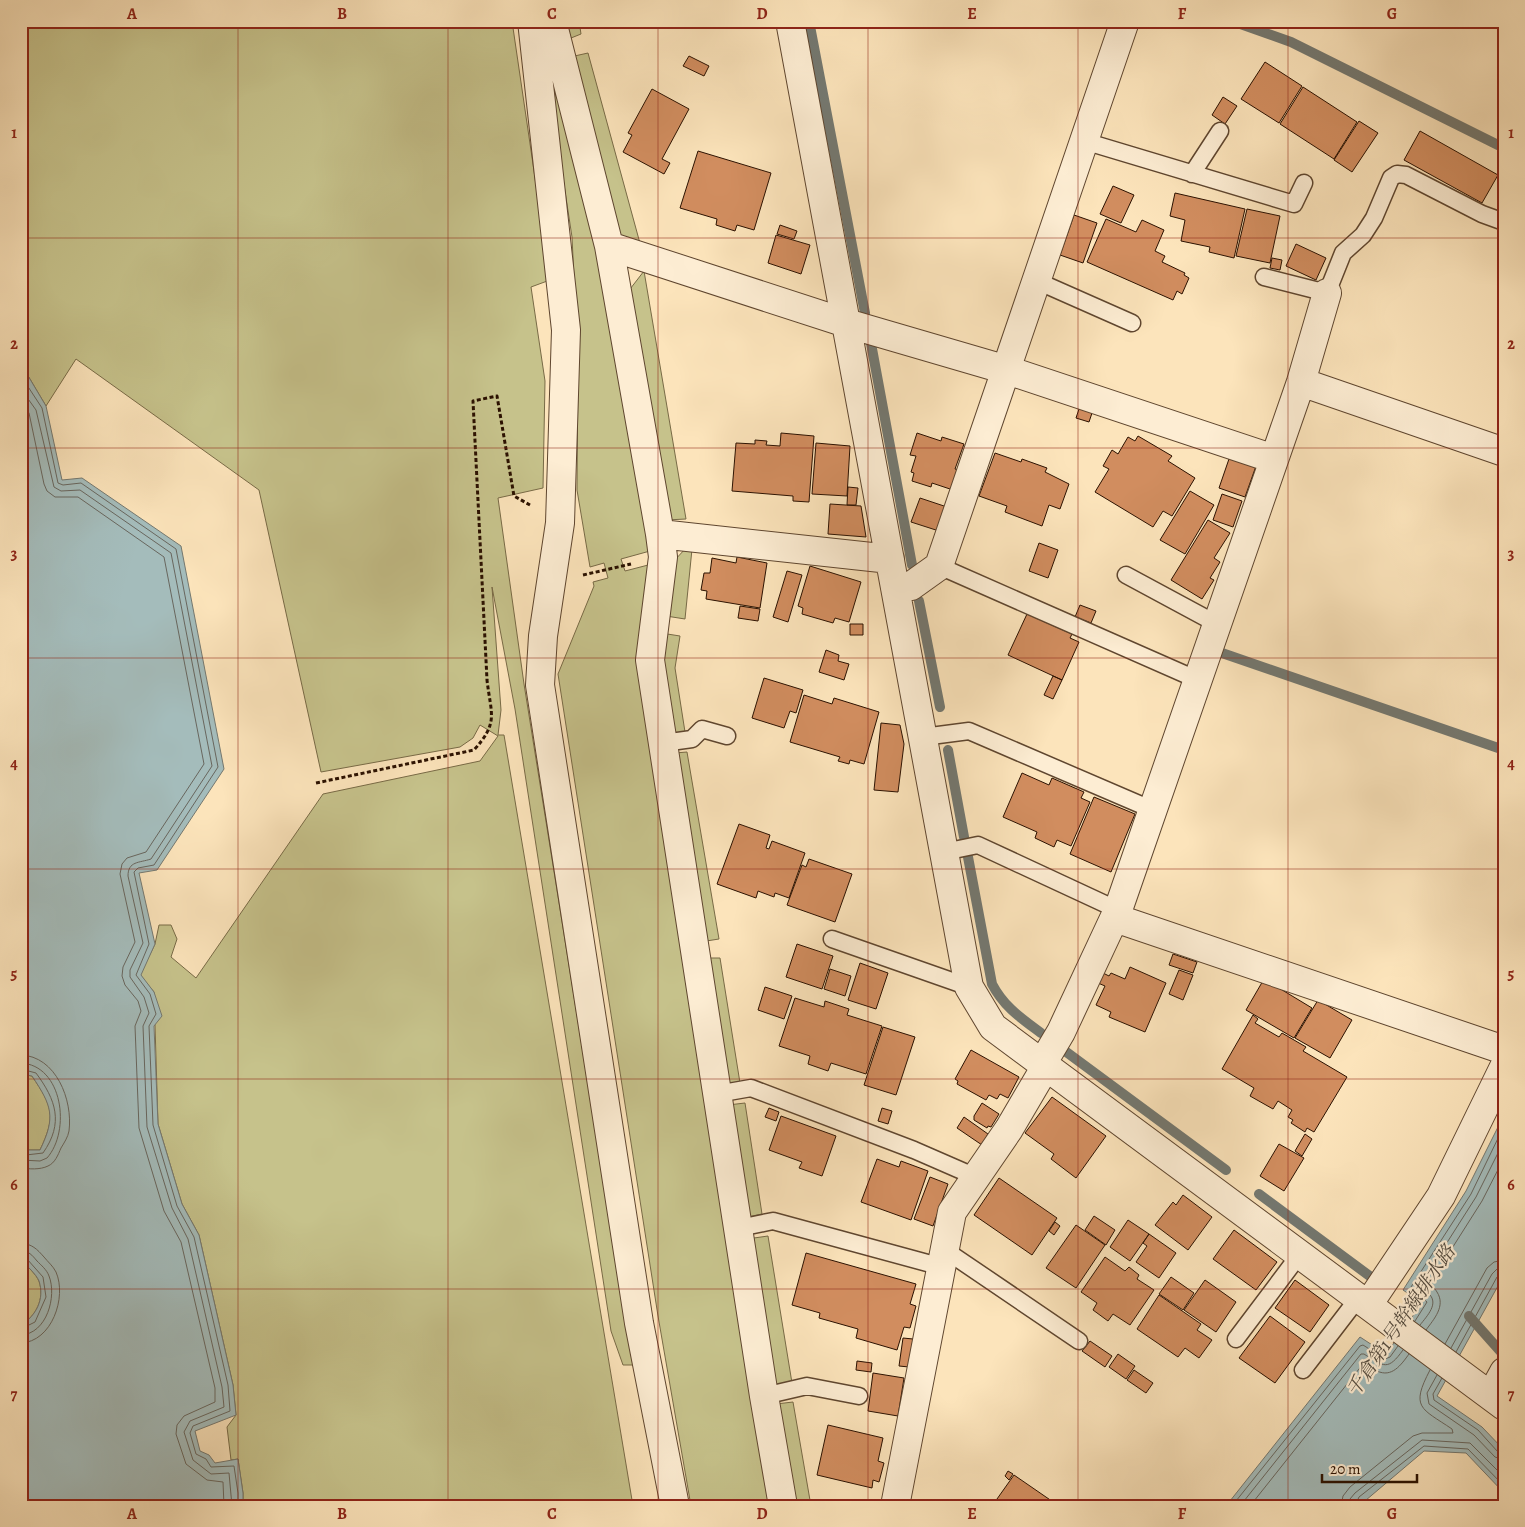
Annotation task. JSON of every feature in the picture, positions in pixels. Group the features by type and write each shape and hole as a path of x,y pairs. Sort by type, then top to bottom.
{"street":[{"path":"532,21 566,330 560,523 543,636 540,684 639,1323 675,1506"},
{"path":"552,21 609,246 660,534 663,557 650,660 764,1396 783,1506"},
{"path":"790,21 969,987 993,1027 1497,1401 1504,1372"},
{"path":"895,588 911,586 939,566 1125,21"},
{"path":"609,246 846,323 1007,370 1274,459"},
{"path":"895,1506 952,1212 1009,1129 1061,1032 1117,914 1301,382 1327,293"},
{"path":"1301,382 1504,452"},
{"path":"660,534 890,559"},
{"path":"1117,914 1504,1050"},
{"path":"1364,1301 1441,1196 1504,1067"}],"lane":[{"path":"1192,174 1220,131"},
{"path":"1084,141 1294,204 1304,183"},
{"path":"1264,277 1327,293 1343,253 1363,235 1374,218 1391,178 1397,174 1406,175 1482,214 1504,222"},
{"path":"1037,281 1132,323"},
{"path":"939,566 1198,680"},
{"path":"1126,575 1217,624"},
{"path":"663,743 692,739 702,729 727,736"},
{"path":"922,737 969,731 1153,810"},
{"path":"944,852 978,845 1117,914"},
{"path":"832,939 969,987"},
{"path":"717,1094 752,1088 914,1150 976,1177"},
{"path":"739,1228 773,1221 943,1258 1079,1341"},
{"path":"1236,1340 1300,1254"},
{"path":"1303,1370 1364,1301"},
{"path":"764,1396 807,1386 858,1396"}],"path":[{"path":"316,783 474,750 490,730 492,724 487,680 474,401 498,396 514,496 560,523"},
{"path":"592,573 623,566"}],"shaded area":[{"path":"21,21 512,21 550,280 531,287 545,381 543,488 498,498 524,684 633,1365 623,1365 611,1331 515,709 492,587 501,710 498,735 504,735 633,1506 243,1506 238,1459 231,1460 227,1427 236,1415 233,1385 199,1235 182,1204 158,1124 154,992 140,975 155,944 159,925 171,925 177,939 171,957 196,978 323,794 480,761 498,736 480,725 473,738 460,747 321,772 259,490 76,359 46,406 21,364"},
{"path":"539,21 608,283 650,551 621,559 625,571 652,564 641,659 776,1506 691,1506 658,1316 558,674 594,586 593,582 608,578 604,563 590,567 577,490 578,360 572,237"},
{"path":"560,21 579,21 581,34 566,40"},
{"path":"588,53 641,247 617,238 570,57"},
{"path":"644,271 686,519 666,520 627,293"},
{"path":"687,547 692,549 685,619 666,616 671,564"},
{"path":"661,633 680,636 675,668 685,732 667,734"},
{"path":"687,752 719,939 700,942 675,753"},
{"path":"710,958 720,958 740,1083 724,1086"},
{"path":"21,1074 32,1076 48,1104 50,1112 48,1128 40,1150 26,1150 21,1145"},
{"path":"745,1103 762,1214 743,1218 728,1105"},
{"path":"768,1236 792,1383 771,1387 747,1239"},
{"path":"21,1260 38,1278 41,1294 35,1312 21,1325"},
{"path":"793,1402 811,1506 795,1506 776,1404"}],"water":[{"path":"21,364 46,406 62,480 82,478 181,546 224,769 157,870 139,873 155,944 141,975 154,992 162,1016 154,1026 158,1124 182,1204 199,1235 233,1385 236,1415 195,1431 200,1451 209,1455 215,1463 238,1459 243,1506 21,1506 21,1325 35,1312 40,1300 41,1288 38,1278 21,1260 21,1145 26,1150 40,1150 48,1129 50,1112 39,1086 32,1076 21,1074"},
{"path":"1504,1115 1504,1275 1437,1396 1482,1427 1504,1450 1504,1493 1466,1453 1424,1451 1359,1506 1226,1506 1360,1337 1386,1354 1422,1303 1403,1290 1466,1191"}],"building":[{"path":"689,56 709,66 704,76 683,66"},
{"path":"1265,62 1302,86 1279,123 1241,99"},
{"path":"1303,87 1357,122 1334,159 1280,124"},
{"path":"652,89 689,109 662,159 670,163 664,174 623,152 632,135 628,133"},
{"path":"1223,97 1237,106 1225,124 1212,115"},
{"path":"1359,121 1378,133 1352,172 1334,160"},
{"path":"1420,131 1498,175 1482,203 1404,160"},
{"path":"698,151 771,173 754,230 737,225 735,231 716,225 717,219 680,208"},
{"path":"1113,186 1134,195 1121,223 1100,214"},
{"path":"1175,193 1245,209 1234,258 1209,252 1210,247 1181,241 1185,220 1170,216"},
{"path":"1247,209 1280,216 1270,263 1236,256"},
{"path":"1074,215 1097,223 1083,263 1060,255"},
{"path":"1106,219 1136,232 1142,220 1164,230 1155,251 1165,256 1162,262 1185,273 1184,275 1189,278 1182,294 1177,291 1173,300 1087,262"},
{"path":"780,225 797,231 794,239 777,234"},
{"path":"776,235 810,245 801,274 768,263"},
{"path":"1296,244 1326,258 1316,280 1286,266"},
{"path":"1272,258 1282,260 1280,270 1270,268"},
{"path":"1080,406 1093,410 1089,422 1076,418"},
{"path":"781,433 814,436 809,502 793,501 793,496 732,491 736,443 755,444 755,440 767,441 766,445 780,446"},
{"path":"917,433 941,441 942,437 964,444 955,469 959,470 953,490 932,483 931,487 912,481 914,473 911,472 916,456 910,455"},
{"path":"1138,436 1172,456 1168,461 1195,478 1172,516 1163,511 1153,527 1095,492 1109,469 1103,466 1112,450 1118,454 1128,437 1135,441"},
{"path":"816,443 850,446 847,496 812,494"},
{"path":"995,453 1021,462 1022,459 1047,468 1045,472 1069,484 1060,509 1049,505 1042,526 1005,512 1007,506 979,496"},
{"path":"1230,456 1256,466 1245,497 1219,488"},
{"path":"848,487 858,488 856,505 847,505"},
{"path":"1190,491 1214,505 1185,554 1160,540"},
{"path":"1222,494 1242,501 1233,527 1213,520"},
{"path":"920,498 947,507 939,531 911,522"},
{"path":"830,504 861,506 866,537 828,534"},
{"path":"1208,520 1230,533 1214,558 1220,562 1210,578 1214,580 1202,599 1171,580"},
{"path":"1039,543 1058,550 1048,578 1029,571"},
{"path":"737,557 767,563 760,608 706,599 707,591 701,590 704,573 710,573 712,558 736,563"},
{"path":"810,566 861,582 849,622 835,618 833,623 802,614 803,608 798,606"},
{"path":"787,571 802,575 788,622 773,617"},
{"path":"1080,605 1096,611 1091,623 1075,617"},
{"path":"740,606 760,609 758,621 738,618"},
{"path":"1027,614 1072,634 1070,638 1079,642 1062,680 1008,655"},
{"path":"850,624 863,624 863,635 850,635"},
{"path":"826,650 839,655 838,661 849,664 844,680 819,672"},
{"path":"1053,676 1062,680 1053,699 1044,695"},
{"path":"764,678 803,690 796,713 790,711 784,728 752,718"},
{"path":"804,695 832,704 834,698 879,712 864,764 850,760 849,764 838,761 840,757 790,742"},
{"path":"881,723 900,725 904,744 898,792 874,790"},
{"path":"1022,773 1049,785 1052,778 1084,792 1081,798 1090,802 1071,846 1057,840 1054,847 1035,838 1037,832 1003,817"},
{"path":"1094,797 1135,814 1111,872 1070,854"},
{"path":"739,824 770,835 766,848 769,849 772,841 805,853 789,898 775,893 774,897 758,891 756,898 717,884"},
{"path":"809,859 852,874 835,922 787,905 802,865 806,867"},
{"path":"797,944 833,956 822,989 786,977"},
{"path":"1173,954 1197,962 1193,973 1169,965"},
{"path":"860,963 888,973 876,1009 848,1000"},
{"path":"1130,967 1166,983 1145,1032 1109,1017 1111,1012 1096,1005 1105,986 1098,983 1103,973 1109,976 1111,973 1125,979"},
{"path":"830,969 851,976 845,996 824,989"},
{"path":"1179,970 1193,975 1183,1000 1169,994"},
{"path":"1264,979 1312,1008 1294,1038 1246,1010"},
{"path":"765,987 792,996 784,1019 758,1010"},
{"path":"795,998 824,1007 825,1001 849,1009 847,1015 882,1026 866,1074 831,1063 828,1071 808,1064 810,1056 779,1046"},
{"path":"1318,1000 1352,1020 1330,1058 1295,1038"},
{"path":"1253,1015 1258,1019 1255,1023 1279,1037 1282,1033 1306,1047 1303,1051 1347,1077 1314,1132 1307,1128 1305,1132 1291,1123 1293,1120 1288,1117 1292,1110 1278,1101 1273,1109 1250,1096 1254,1088 1222,1069"},
{"path":"883,1027 915,1037 896,1095 864,1085"},
{"path":"971,1050 1019,1077 1008,1098 1000,1094 997,1099 989,1095 986,1100 957,1084 958,1081 955,1079"},
{"path":"1052,1097 1106,1136 1076,1178 1051,1159 1054,1154 1025,1133"},
{"path":"982,1103 999,1114 991,1127 988,1126 987,1128 974,1120 974,1116"},
{"path":"769,1108 779,1112 776,1121 765,1117"},
{"path":"882,1108 892,1111 888,1124 878,1121"},
{"path":"781,1116 836,1136 822,1176 799,1168 802,1162 769,1150"},
{"path":"964,1117 988,1134 982,1145 957,1128"},
{"path":"1305,1134 1312,1139 1302,1156 1295,1151"},
{"path":"1279,1144 1304,1158 1284,1191 1260,1176"},
{"path":"877,1159 899,1167 901,1161 928,1171 911,1220 861,1202"},
{"path":"930,1177 948,1184 933,1226 914,1219"},
{"path":"999,1178 1057,1218 1032,1255 974,1215"},
{"path":"1183,1195 1212,1217 1188,1250 1155,1225 1173,1202 1176,1205"},
{"path":"1094,1216 1115,1230 1106,1245 1085,1230"},
{"path":"1128,1220 1149,1234 1130,1261 1110,1247"},
{"path":"1055,1222 1060,1226 1054,1235 1049,1231"},
{"path":"1076,1225 1105,1245 1076,1288 1046,1268"},
{"path":"1234,1230 1277,1262 1256,1290 1213,1259"},
{"path":"1149,1234 1176,1253 1159,1278 1136,1262 1147,1246 1143,1243"},
{"path":"806,1253 916,1284 910,1304 916,1306 910,1328 904,1327 897,1350 856,1338 858,1329 819,1318 820,1313 792,1305"},
{"path":"1105,1257 1125,1271 1129,1267 1139,1275 1137,1279 1154,1290 1130,1325 1113,1314 1108,1321 1093,1310 1097,1303 1081,1292"},
{"path":"1171,1277 1194,1293 1183,1310 1159,1294"},
{"path":"1205,1280 1236,1302 1216,1332 1184,1310"},
{"path":"1295,1280 1329,1305 1310,1332 1275,1308"},
{"path":"1159,1295 1201,1324 1197,1330 1212,1340 1199,1358 1185,1348 1178,1357 1137,1329"},
{"path":"1270,1316 1305,1342 1275,1383 1239,1358"},
{"path":"903,1338 913,1339 909,1367 899,1366"},
{"path":"1090,1341 1112,1356 1105,1367 1082,1351"},
{"path":"1118,1354 1135,1366 1126,1379 1109,1367"},
{"path":"857,1361 872,1363 871,1372 856,1370"},
{"path":"1134,1370 1153,1383 1146,1393 1127,1380"},
{"path":"873,1373 904,1378 898,1416 868,1411"},
{"path":"828,1425 883,1438 878,1461 884,1463 879,1482 873,1480 872,1488 817,1475"},
{"path":"1008,1471 1013,1474 1009,1480 1005,1476"},
{"path":"1014,1475 1059,1506 992,1506"}],"waterway":[{"path":"809,21 865,313"},
{"path":"1232,21 1291,42 1504,148"},
{"path":"870,338 912,565"},
{"path":"919,601 940,707"},
{"path":"1222,653 1504,750"},
{"path":"948,750 964,837"},
{"path":"968,857 992,984 1008,1006 1041,1033"},
{"path":"1065,1051 1226,1170"},
{"path":"1259,1194 1371,1277"},
{"path":"1469,1316 1501,1352"}],"water label":[{"name":"千倉第1号幹線排水路","path":"1401,1321"}]}
